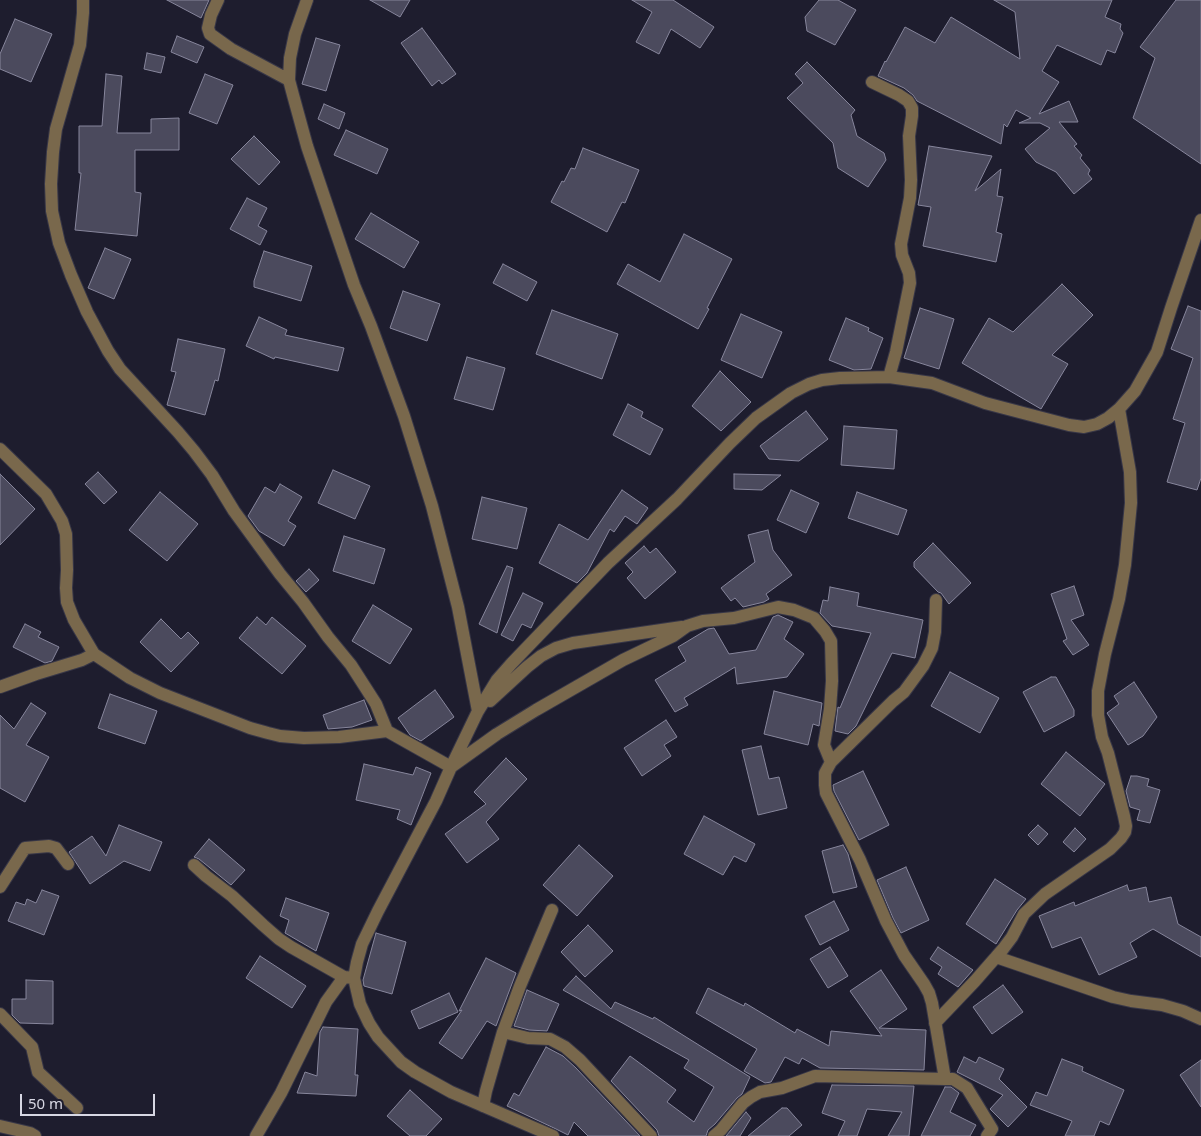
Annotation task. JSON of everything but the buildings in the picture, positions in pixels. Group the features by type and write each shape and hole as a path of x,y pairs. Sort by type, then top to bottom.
{"street":[{"path":"83,0 80,44 56,129 53,152 52,211 59,243 87,312 116,363 194,451 274,567 351,666 376,704 388,731 451,767"},
{"path":"218,0 211,15 208,28 210,34 231,49 289,80"},
{"path":"307,0 295,34 290,58 289,80 307,146 354,285 404,416 432,506 458,607 478,711"},
{"path":"872,82 899,95 908,101 912,108 908,136 911,180 910,198 901,244 910,283 889,377"},
{"path":"256,1136 281,1093 326,1002 349,977 357,962 362,944 382,903 436,802 478,711 497,680 608,563 677,499 730,443 756,418 791,393 808,384 840,378 889,377 932,383 993,405 1060,423 1084,427 1097,424 1119,409 1135,391 1157,352 1170,308 1201,220"},
{"path":"935,1023 996,957 1012,937 1024,914 1045,894 1110,849 1125,832 1126,826 1117,786 1102,737 1098,715 1098,691 1126,565 1131,510 1130,472 1119,409"},
{"path":"0,449 46,494 62,522 66,534 67,602 74,620 94,654 130,678 160,693 250,728 268,733 304,738 339,737 388,731"},
{"path":"936,600 935,632 932,648 924,666 904,692 831,762 825,773 826,793 860,860 886,921 908,961 924,984 932,1003 945,1079"},
{"path":"478,711 528,666 556,648 573,643 687,626 703,621 734,618 778,607 794,610 814,618 831,641 832,682 824,745 831,762"},
{"path":"451,767 497,734 536,710 622,660 673,636 687,626"},
{"path":"0,687 82,660 94,654"},
{"path":"0,887 25,848 49,846 56,848 68,864"},
{"path":"194,865 232,896 279,939 349,977 368,1023 378,1038 400,1062 451,1092 553,1136"},
{"path":"483,1106 503,1032 552,910"},
{"path":"996,957 1113,997 1162,1004 1201,1019"},
{"path":"0,1014 32,1048 38,1072 76,1108"},
{"path":"503,1032 528,1038 550,1039 565,1047 580,1060 652,1136"},
{"path":"714,1136 743,1103 751,1097 760,1092 782,1088 815,1076 953,1079 967,1088 992,1129 987,1136"},
{"path":"0,1126 30,1133 35,1136"}]}
